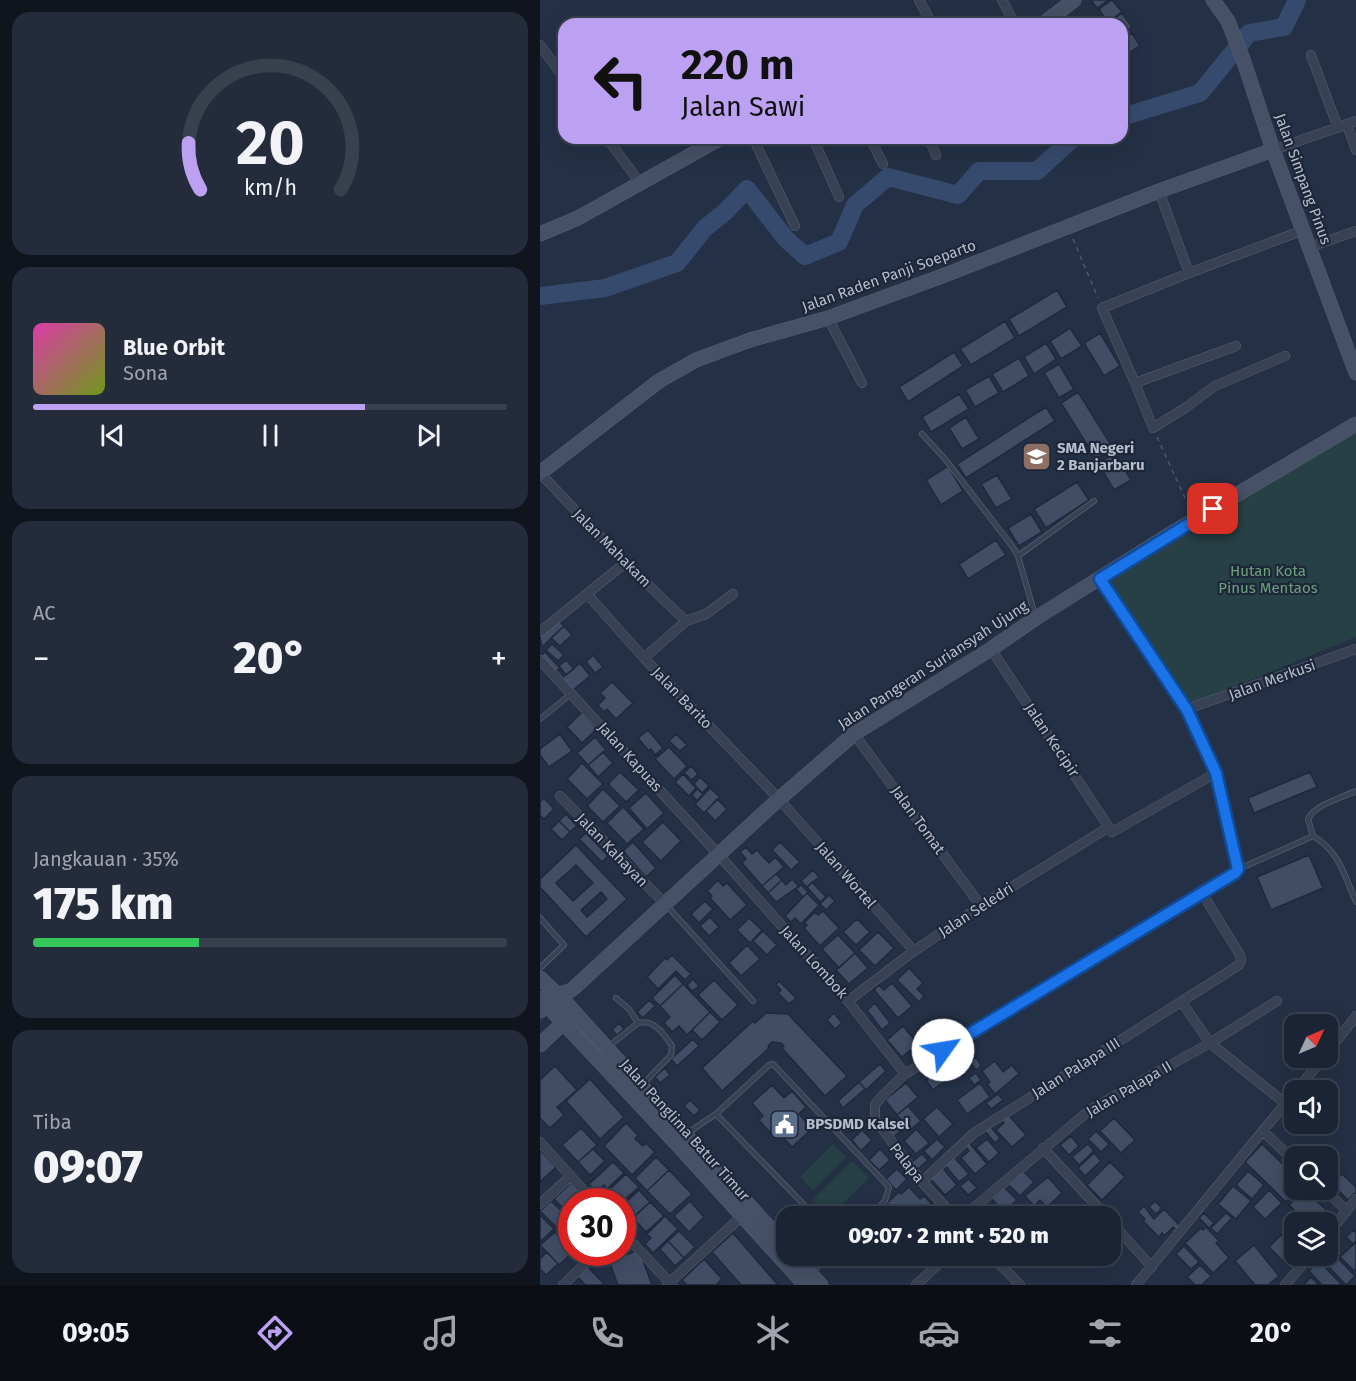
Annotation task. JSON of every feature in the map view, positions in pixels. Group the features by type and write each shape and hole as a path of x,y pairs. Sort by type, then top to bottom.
{"main road":[{"path":"1051,18 1074,0"},
{"name":"Jalan Simpang Pinus","path":"1213,0 1228,21 1244,62 1273,150 1356,373"},
{"path":"540,234 578,218 709,144"},
{"name":"Jalan Raden Panji Soeparto","path":"540,473 659,381 696,360 750,340 828,318 1159,191 1273,150"},
{"name":"Jalan Pangeran Suriansyah Ujung","path":"553,1000 665,904 779,799 854,734 1195,519 1356,424"},
{"name":"Jalan Panglima Batur Timur","path":"540,978 563,1023 651,1107 805,1276 821,1285"},
{"path":"540,1045 563,1023 553,1000"},
{"name":"Jalan Panglima Batur Timur","path":"553,1000 606,1048 640,1086 651,1107"},
{"name":"Jalan Panglima Batur Timur","path":"681,1139 742,1216 776,1241"}],"street":[{"path":"919,0 929,18"},
{"path":"1002,0 1012,18"},
{"path":"542,51 558,71"},
{"path":"1311,55 1347,125 1356,150"},
{"path":"1273,150 1347,125"},
{"path":"612,144 640,183"},
{"path":"756,144 795,226"},
{"path":"816,144 839,196"},
{"path":"873,144 883,164"},
{"path":"931,144 936,155"},
{"path":"1159,191 1189,273"},
{"path":"1285,356 1215,386 1153,428 1102,308 1304,230"},
{"path":"1310,247 1356,231"},
{"path":"828,318 862,383"},
{"path":"1135,383 1236,346"},
{"name":"Jalan Mahakam","path":"540,473 625,562 686,621"},
{"path":"540,619 544,629 625,562"},
{"path":"1100,579 1187,710 1216,773 1238,869"},
{"name":"Jalan Barito","path":"588,594 644,658 779,799"},
{"path":"644,658 686,621 706,614 733,594"},
{"name":"Jalan Kecipir","path":"991,649 1111,830"},
{"name":"Jalan Merkusi","path":"1187,710 1356,649"},
{"name":"Jalan Kapuas","path":"540,660 719,855"},
{"name":"Jalan Tomat","path":"854,734 981,906"},
{"name":"Jalan Seledri","path":"848,1001 914,951 981,906 1111,830 1216,773"},
{"name":"Jalan Kahayan","path":"560,796 665,904"},
{"name":"Jalan Wortel","path":"779,799 914,951"},
{"name":"Jalan Lombok","path":"719,855 848,1001 904,1074"},
{"name":"Palapa","path":"944,1206 921,1182 875,1119 875,1105 882,1096 904,1074 1235,873 1238,869"},
{"name":"Jalan Palapa III","path":"921,1182 974,1133 1239,965 1240,955 1202,893"},
{"name":"Jalan Palapa II","path":"975,1206 1091,1109 1210,1043 1277,1000"},
{"path":"1181,1001 1210,1043 1284,1102"},
{"path":"1338,1039 1356,1016"},
{"path":"1306,1080 1315,1068"},
{"path":"1136,1285 1284,1106"},
{"path":"1263,1131 1284,1151"},
{"path":"540,1142 582,1188"},
{"path":"1043,1148 1097,1206"},
{"path":"540,1204 571,1176"},
{"path":"1338,1221 1356,1199"},
{"path":"1336,1200 1347,1210"},
{"path":"636,1247 669,1284 742,1216"},
{"path":"1121,1233 1152,1267"},
{"path":"563,1285 583,1266"},
{"path":"916,1285 936,1266"},
{"path":"1002,1266 1020,1285"},
{"path":"1285,1285 1301,1266"}],"lane":[{"path":"922,434 963,482 1012,546 1036,618"},
{"path":"1017,556 1094,501"},
{"path":"540,718 571,694"},
{"path":"1356,791 1318,809 1308,819 1313,836 1334,852 1356,902"},
{"path":"1238,869 1313,836"},
{"path":"665,904 753,1001"},
{"path":"540,918 564,945 540,968"},
{"path":"616,998 629,1009 638,1023"},
{"path":"606,1048 638,1023 654,1024 672,1046 671,1055 640,1086"},
{"path":"681,1139 716,1114 769,1065 774,1065 889,1186 885,1201 880,1206"},
{"path":"716,1114 805,1206"},
{"path":"805,1276 818,1266"}],"path":[{"path":"1068,227 1102,308"},
{"path":"1153,428 1195,519"}],"green space":[{"name":"Hutan Kota Pinus Mentaos","path":"1356,431 1356,637 1187,706 1104,581"},
{"path":"833,1144 846,1157 813,1190 800,1177"},
{"path":"852,1161 869,1178 840,1206 819,1206 813,1200"}],"building":[{"path":"1091,0 1109,0 1097,8"},
{"path":"1112,0 1122,12 1113,18 1105,18 1099,9"},
{"path":"1122,13 1126,18 1115,18"},
{"path":"1132,33 1140,46 1128,53 1128,36"},
{"path":"1057,290 1067,307 1019,336 1009,319"},
{"path":"1005,321 1015,338 971,365 960,349"},
{"path":"1070,328 1082,346 1061,359 1050,341"},
{"path":"1100,333 1120,366 1104,376 1084,343"},
{"path":"1046,343 1056,359 1034,374 1024,357"},
{"path":"954,352 963,366 908,402 899,387"},
{"path":"1019,358 1029,376 1003,392 992,374"},
{"path":"1059,364 1074,389 1059,398 1044,373"},
{"path":"989,376 999,393 975,407 965,390"},
{"path":"1078,392 1113,448 1096,459 1061,403"},
{"path":"959,394 969,409 931,432 922,417"},
{"path":"1046,407 1055,421 966,478 957,464"},
{"path":"966,417 979,439 962,449 949,428"},
{"path":"1115,453 1131,480 1114,490 1098,463"},
{"path":"948,466 963,491 941,505 926,480"},
{"path":"997,475 1012,499 996,508 981,484"},
{"path":"1077,482 1089,500 1046,528 1034,509"},
{"path":"1031,514 1042,532 1019,546 1008,528"},
{"path":"996,540 1006,555 968,579 959,564"},
{"path":"558,620 564,626 542,647 540,637"},
{"path":"564,626 572,635 560,646 551,638"},
{"path":"552,644 564,655 558,661 546,650"},
{"path":"545,652 560,668 555,672 540,656"},
{"path":"593,655 603,667 595,673 586,662"},
{"path":"566,660 574,669 566,675 559,666"},
{"path":"580,663 590,676 572,691 562,678"},
{"path":"612,682 633,703 616,719 607,709 604,712 598,705 605,698 600,693"},
{"path":"582,712 597,729 582,743 567,727"},
{"path":"648,730 663,748 655,755 638,738"},
{"path":"560,734 572,751 549,767 540,755 540,749"},
{"path":"676,734 687,745 680,751 669,741"},
{"path":"595,737 606,750 588,765 577,753"},
{"path":"669,747 687,766 674,779 655,759"},
{"path":"603,752 613,763 598,777 588,765"},
{"path":"582,763 603,784 587,799 567,779"},
{"path":"691,766 698,774 692,780 684,773"},
{"path":"620,772 639,790 626,802 608,784"},
{"path":"1310,772 1317,787 1254,813 1248,798"},
{"path":"683,774 696,788 689,796 675,782"},
{"path":"700,777 709,786 702,793 694,784"},
{"path":"710,788 720,797 704,813 695,804"},
{"path":"603,789 620,806 603,822 587,806"},
{"path":"697,789 703,794 697,801 692,795"},
{"path":"646,793 664,813 647,829 629,808"},
{"path":"544,798 554,809 544,819 540,815 540,802"},
{"path":"717,799 727,809 715,821 706,811"},
{"path":"623,807 644,829 627,844 607,823"},
{"path":"566,814 577,826 570,832 559,821"},
{"path":"559,821 570,832 562,840 551,829"},
{"path":"663,822 681,841 661,861 642,842"},
{"path":"586,833 608,856 602,862 579,839"},
{"path":"633,842 656,868 646,877 623,851"},
{"path":"780,842 800,862 791,870 772,850"},
{"path":"576,845 627,899 586,937 540,887 540,879","holes":["576,865 593,883 573,901 556,883","601,892 607,899 587,917 581,910"]},
{"path":"746,847 752,854 757,850 769,863 775,857 784,867 762,886 742,863 746,859 740,852"},
{"path":"1309,855 1323,888 1271,910 1257,877"},
{"path":"813,870 819,877 807,887 801,881"},
{"path":"776,874 782,880 768,893 762,886"},
{"path":"792,879 799,886 776,902 768,893 782,880 786,885"},
{"path":"718,880 723,886 727,883 747,905 730,920 710,898 712,896 707,891"},
{"path":"812,882 826,897 820,902 807,887"},
{"path":"801,885 808,892 803,897 796,889"},
{"path":"807,893 819,905 801,924 795,918 791,922 785,916"},
{"path":"829,895 835,901 826,910 820,904"},
{"path":"705,901 713,909 699,923 691,914"},
{"path":"823,911 839,928 820,946 804,928 807,925 804,923 815,912 818,915"},
{"path":"710,917 719,927 709,936 700,926"},
{"path":"749,918 762,930 750,943 737,930"},
{"path":"857,919 870,932 856,945 843,932"},
{"path":"763,931 777,945 767,955 753,941"},
{"path":"878,932 894,948 875,966 859,950"},
{"path":"838,935 855,953 839,968 822,949"},
{"path":"747,945 760,959 741,976 729,963"},
{"path":"855,953 868,968 849,984 836,970"},
{"path":"672,955 691,974 685,980 676,971 658,989 647,977 665,958 667,960"},
{"path":"909,968 923,983 917,989 924,996 919,1002 897,980"},
{"path":"675,975 683,984 660,1006 652,998"},
{"path":"693,979 699,986 692,991 687,985"},
{"path":"714,980 738,1005 722,1020 698,995"},
{"path":"779,981 796,998 789,1004 778,993 781,990 776,985"},
{"path":"892,983 912,1006 898,1018 874,990 879,985 884,990"},
{"path":"683,984 710,1012 687,1035 679,1026 672,1032 664,1023 670,1017 660,1006"},
{"path":"649,1000 655,1006 643,1018 637,1012"},
{"path":"875,1003 890,1023 882,1030 867,1010"},
{"path":"710,1012 720,1022 702,1040 692,1030"},
{"path":"766,1013 788,1014 847,1076 825,1096 782,1048 784,1046 781,1043 772,1042 769,1048 722,1091 702,1068 753,1021 755,1023"},
{"path":"834,1013 842,1023 835,1029 827,1020"},
{"path":"619,1023 624,1029 617,1035 612,1030"},
{"path":"903,1026 918,1044 902,1057 887,1040"},
{"path":"693,1039 699,1046 677,1066 671,1059"},
{"path":"976,1057 981,1066 976,1070 970,1062"},
{"path":"933,1060 947,1079 933,1090 926,1080 933,1075 926,1065"},
{"path":"995,1061 1003,1072 1012,1065 1019,1074 995,1094 987,1084 990,1082 982,1071"},
{"path":"880,1064 886,1071 866,1090 859,1082"},
{"path":"555,1066 577,1090 557,1107 564,1115 550,1128 540,1118 540,1080"},
{"path":"665,1068 670,1075 660,1083 655,1077"},
{"path":"976,1073 981,1080 974,1085 969,1078"},
{"path":"590,1079 624,1117 600,1139 566,1101"},
{"path":"859,1082 865,1089 843,1108 838,1101"},
{"path":"906,1083 918,1097 897,1115 885,1100"},
{"path":"980,1083 990,1097 967,1114 957,1100"},
{"path":"772,1085 784,1098 792,1091 806,1107 799,1114 812,1129 792,1147 777,1131 773,1136 759,1120 763,1116 752,1103"},
{"path":"998,1094 1003,1100 991,1109 986,1103"},
{"path":"690,1100 700,1110 694,1116 684,1106"},
{"path":"908,1106 921,1121 910,1130 897,1115"},
{"path":"937,1107 953,1124 939,1137 923,1119"},
{"path":"1006,1112 1026,1135 1012,1147 996,1130 1004,1123 1000,1118"},
{"path":"851,1117 855,1130 840,1133 837,1121"},
{"path":"892,1117 903,1129 892,1138 881,1126"},
{"path":"1114,1118 1135,1140 1121,1153 1100,1131"},
{"path":"626,1123 638,1135 635,1139 643,1146 646,1143 655,1152 632,1175 604,1146"},
{"path":"990,1126 1000,1138 995,1143 985,1131"},
{"path":"581,1128 597,1145 578,1162 562,1145"},
{"path":"916,1129 929,1143 916,1154 904,1141"},
{"path":"862,1130 872,1140 861,1151 852,1140"},
{"path":"1096,1131 1109,1144 1101,1152 1088,1139"},
{"path":"1071,1136 1079,1146 1069,1155 1060,1145"},
{"path":"937,1139 945,1147 932,1160 924,1151"},
{"path":"987,1139 999,1153 989,1162 976,1148"},
{"path":"967,1140 987,1164 975,1174 961,1158 969,1151 963,1144"},
{"path":"1088,1144 1094,1151 1079,1165 1072,1157"},
{"path":"1262,1144 1284,1165 1284,1200 1288,1200 1286,1202 1245,1162"},
{"path":"593,1149 605,1161 590,1175 578,1162"},
{"path":"880,1149 890,1160 879,1170 869,1160"},
{"path":"540,1150 556,1167 540,1182"},
{"path":"1094,1153 1101,1161 1085,1176 1078,1168"},
{"path":"922,1154 928,1160 918,1169 912,1162"},
{"path":"952,1155 969,1174 959,1182 943,1163"},
{"path":"656,1157 669,1170 647,1191 635,1178"},
{"path":"613,1162 624,1173 608,1188 604,1185 601,1188 592,1188 589,1184"},
{"path":"1110,1162 1125,1177 1102,1200 1087,1185"},
{"path":"941,1166 957,1185 945,1195 928,1176"},
{"path":"897,1169 907,1179 896,1190 886,1179"},
{"path":"669,1170 692,1194 670,1214 647,1191"},
{"path":"1022,1170 1034,1182 1020,1196 1008,1184"},
{"path":"1248,1171 1264,1185 1252,1199 1236,1185"},
{"path":"626,1174 639,1187 636,1190 611,1188"},
{"path":"1342,1174 1356,1187 1356,1192 1348,1200 1338,1190 1338,1178"},
{"path":"1048,1177 1062,1193 1048,1206 1040,1200 1034,1206 1025,1196"},
{"path":"969,1179 977,1188 968,1195 960,1186"},
{"path":"571,1183 576,1188 566,1188"},
{"path":"1002,1185 1017,1200 1010,1206 998,1206 990,1197"},
{"path":"1233,1186 1251,1201 1236,1219 1218,1204"},
{"path":"909,1187 920,1199 924,1196 933,1206 890,1206 887,1203 899,1192 901,1194"},
{"path":"639,1190 650,1202 636,1215 636,1193"},
{"path":"1269,1190 1282,1203 1265,1219 1253,1207"},
{"path":"1294,1200 1315,1200 1329,1212 1296,1212 1289,1205"},
{"path":"551,1201 558,1208 558,1227 557,1228 540,1211"},
{"path":"690,1201 704,1217 689,1232 674,1216"},
{"path":"1155,1201 1162,1208 1156,1214 1149,1207"},
{"path":"650,1202 664,1216 646,1232 636,1221 636,1215"},
{"path":"1144,1206 1154,1219 1164,1209 1181,1227 1177,1231 1173,1227 1164,1236 1162,1233 1159,1237 1143,1221 1145,1219 1138,1212"},
{"path":"1204,1213 1214,1223 1209,1228 1199,1218"},
{"path":"1226,1213 1232,1218 1217,1234 1211,1228"},
{"path":"540,1215 554,1229 541,1241 540,1239"},
{"path":"665,1216 678,1229 653,1253 645,1244 651,1238 647,1234"},
{"path":"1206,1227 1219,1241 1216,1243 1229,1258 1213,1273 1185,1243 1201,1228 1203,1230"},
{"path":"1353,1230 1356,1233 1356,1241 1353,1244 1346,1237"},
{"path":"679,1231 695,1247 684,1258 668,1241"},
{"path":"555,1232 558,1235 558,1264 540,1245"},
{"path":"733,1233 778,1285 741,1285 712,1252"},
{"path":"1281,1235 1284,1238 1284,1262 1269,1247"},
{"path":"668,1241 684,1258 675,1266 660,1249"},
{"path":"1356,1242 1356,1269 1354,1271 1340,1257"},
{"path":"1254,1245 1279,1276 1268,1285 1255,1285 1235,1261"},
{"path":"1184,1246 1199,1262 1191,1269 1176,1254"},
{"path":"639,1250 652,1285 618,1285 611,1266 636,1266 636,1251"},
{"path":"547,1252 558,1264 546,1275 540,1269 540,1259"},
{"path":"1338,1258 1355,1276 1346,1285 1328,1266 1338,1266"},
{"path":"704,1259 722,1279 716,1285 687,1285 682,1280"},
{"path":"1200,1265 1211,1276 1202,1285 1195,1285 1187,1277"},
{"path":"587,1266 605,1285 585,1285 577,1276"},
{"path":"1314,1266 1324,1266 1342,1285 1322,1285 1309,1271"},
{"path":"1311,1277 1319,1285 1303,1285"}],"waterway":[{"path":"1128,115 1200,93 1249,33 1284,27 1297,0"},
{"path":"540,296 605,288 677,263 705,228 725,212 747,189 786,239 805,256 839,242 855,205 888,177 958,195 979,171 1037,171 1066,144"}],"place":[{"name":"SMA Negeri 2 Banjarbaru","path":"1036,457"},
{"name":"BPSDMD Kalsel","path":"785,1124"}],"route":[{"path":"943,1050 1235,873 1238,869 1239,865 1216,773 1187,710 1100,579 1213,509"}]}
